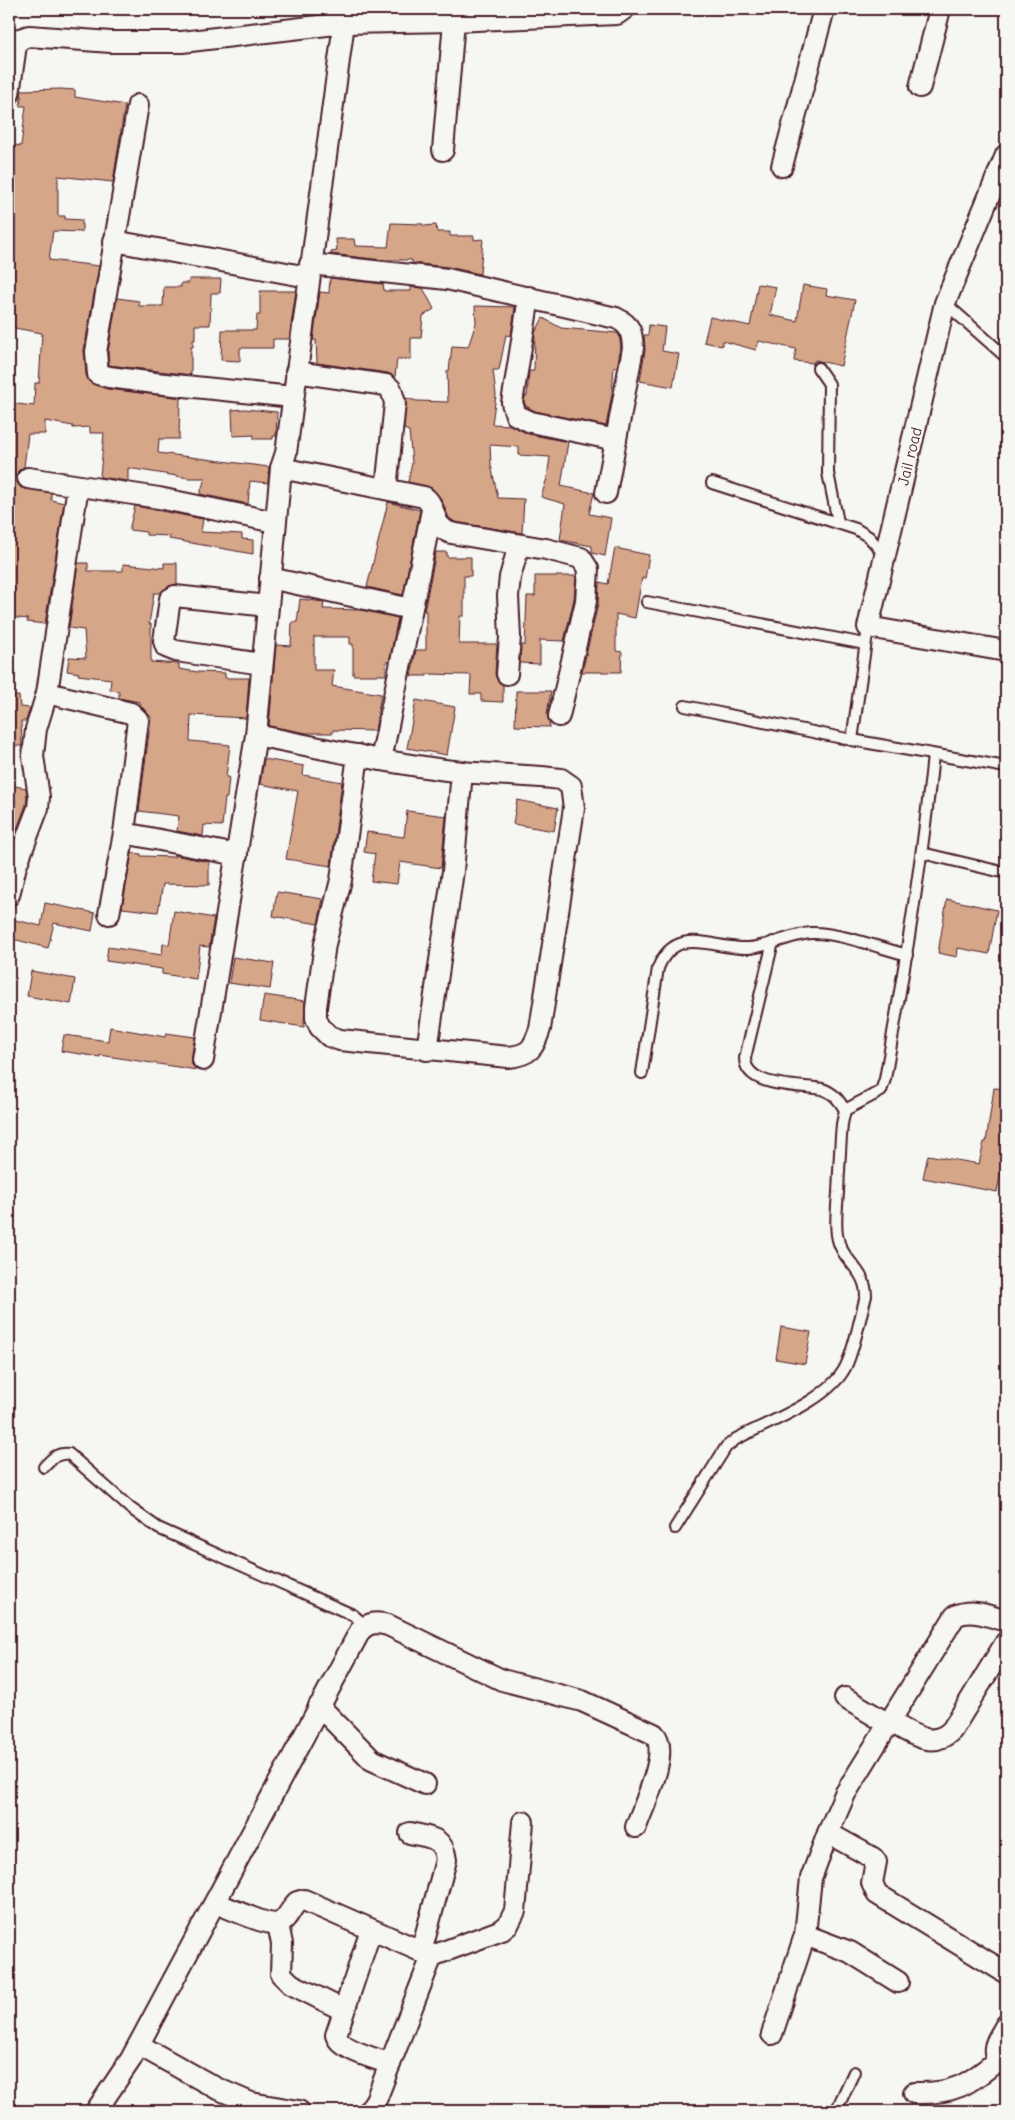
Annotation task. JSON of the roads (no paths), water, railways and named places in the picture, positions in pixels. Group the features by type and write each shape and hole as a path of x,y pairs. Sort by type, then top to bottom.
{"street":[{"path":"9,94 16,45 20,39 29,36 110,42 182,42 344,23 454,21 617,14 624,9"},
{"path":"782,166 824,9"},
{"path":"920,87 940,9"},
{"path":"443,150 454,21"},
{"path":"203,1060 256,735 281,468 286,452 344,23"},
{"path":"138,104 96,352 98,374 155,383 293,397"},
{"name":"Jail road","path":"866,635 945,303 1006,155"},
{"path":"114,241 310,270 447,279 529,297 626,322 632,332 633,348 606,493"},
{"path":"529,297 512,404 516,415 531,422 616,440"},
{"path":"296,372 386,385 391,388 395,403 386,489"},
{"path":"281,468 424,498 429,500 436,520 444,531 574,554 581,558 588,569 584,615 559,716"},
{"path":"28,478 159,498 275,522"},
{"path":"9,895 16,866 38,808 39,797 33,756 36,728 47,693 78,486"},
{"path":"381,760 432,510"},
{"path":"507,674 510,637 508,596 510,577 519,545"},
{"path":"270,578 411,609"},
{"path":"262,664 176,650 166,647 164,641 170,600 175,596 268,606"},
{"path":"866,635 1006,651"},
{"path":"47,693 131,713 138,720 124,833 109,914"},
{"path":"256,735 358,755 381,760 462,772 561,779 571,786 574,808 540,1029 530,1051 521,1056 508,1058 427,1050 340,1040 329,1036 320,1027 316,1018 316,1007 322,958 341,880 358,755"},
{"path":"427,1050 453,871 462,772"},
{"path":"124,833 237,854"},
{"path":"772,2034 805,1935 811,1878 845,1794 955,1616 976,1612 1006,1620"},
{"path":"96,2111 139,2045 241,1852 274,1795 319,1706 360,1631 366,1626 379,1622 388,1625 502,1680 582,1701 654,1734 658,1738 660,1745 660,1755 651,1788 636,1826"},
{"path":"845,1698 887,1723 889,1722 921,1738 931,1741 945,1737 952,1730 1006,1642"},
{"path":"319,1706 372,1760 425,1784"},
{"path":"215,1903 265,1922 278,1924 297,1902 304,1900 426,1954 502,1930 508,1925 515,1911 523,1822"},
{"path":"369,2111 373,2107 390,2064 426,1954 446,1860 443,1845 438,1840 410,1833"},
{"path":"828,1833 873,1858 876,1862 872,1883 876,1894 1006,1973"},
{"path":"278,1924 282,1944 281,1974 291,1984 343,2010"},
{"path":"371,1930 336,2028 338,2041 344,2046 390,2064"},
{"path":"805,1935 850,1952 898,1982"},
{"path":"914,2093 938,2093 959,2088 1002,2063 995,2056 995,2046 1006,2024"},
{"path":"139,2045 216,2088 250,2103 299,2111"}],"lane":[{"path":"945,303 1006,357"},
{"path":"818,368 828,384 828,473 838,522"},
{"path":"712,483 856,529 869,537 884,554"},
{"path":"648,602 866,635 852,740"},
{"path":"685,706 852,740 1006,767"},
{"path":"845,1110 881,1091 885,1079 907,955 934,755"},
{"path":"922,853 1006,873"},
{"path":"642,1073 658,968 663,956 671,948 686,942 700,941 748,948 795,936 824,933 907,955"},
{"path":"675,1528 726,1447 736,1439 815,1399 828,1390 846,1366 866,1296 866,1285 860,1274 847,1259 837,1236 836,1215 842,1124 845,1110 838,1099 830,1092 759,1078 745,1066 745,1058 773,942"},
{"path":"44,1467 55,1456 62,1453 69,1454 130,1508 158,1528 353,1615 366,1626"},
{"path":"836,2111 854,2072"}]}
